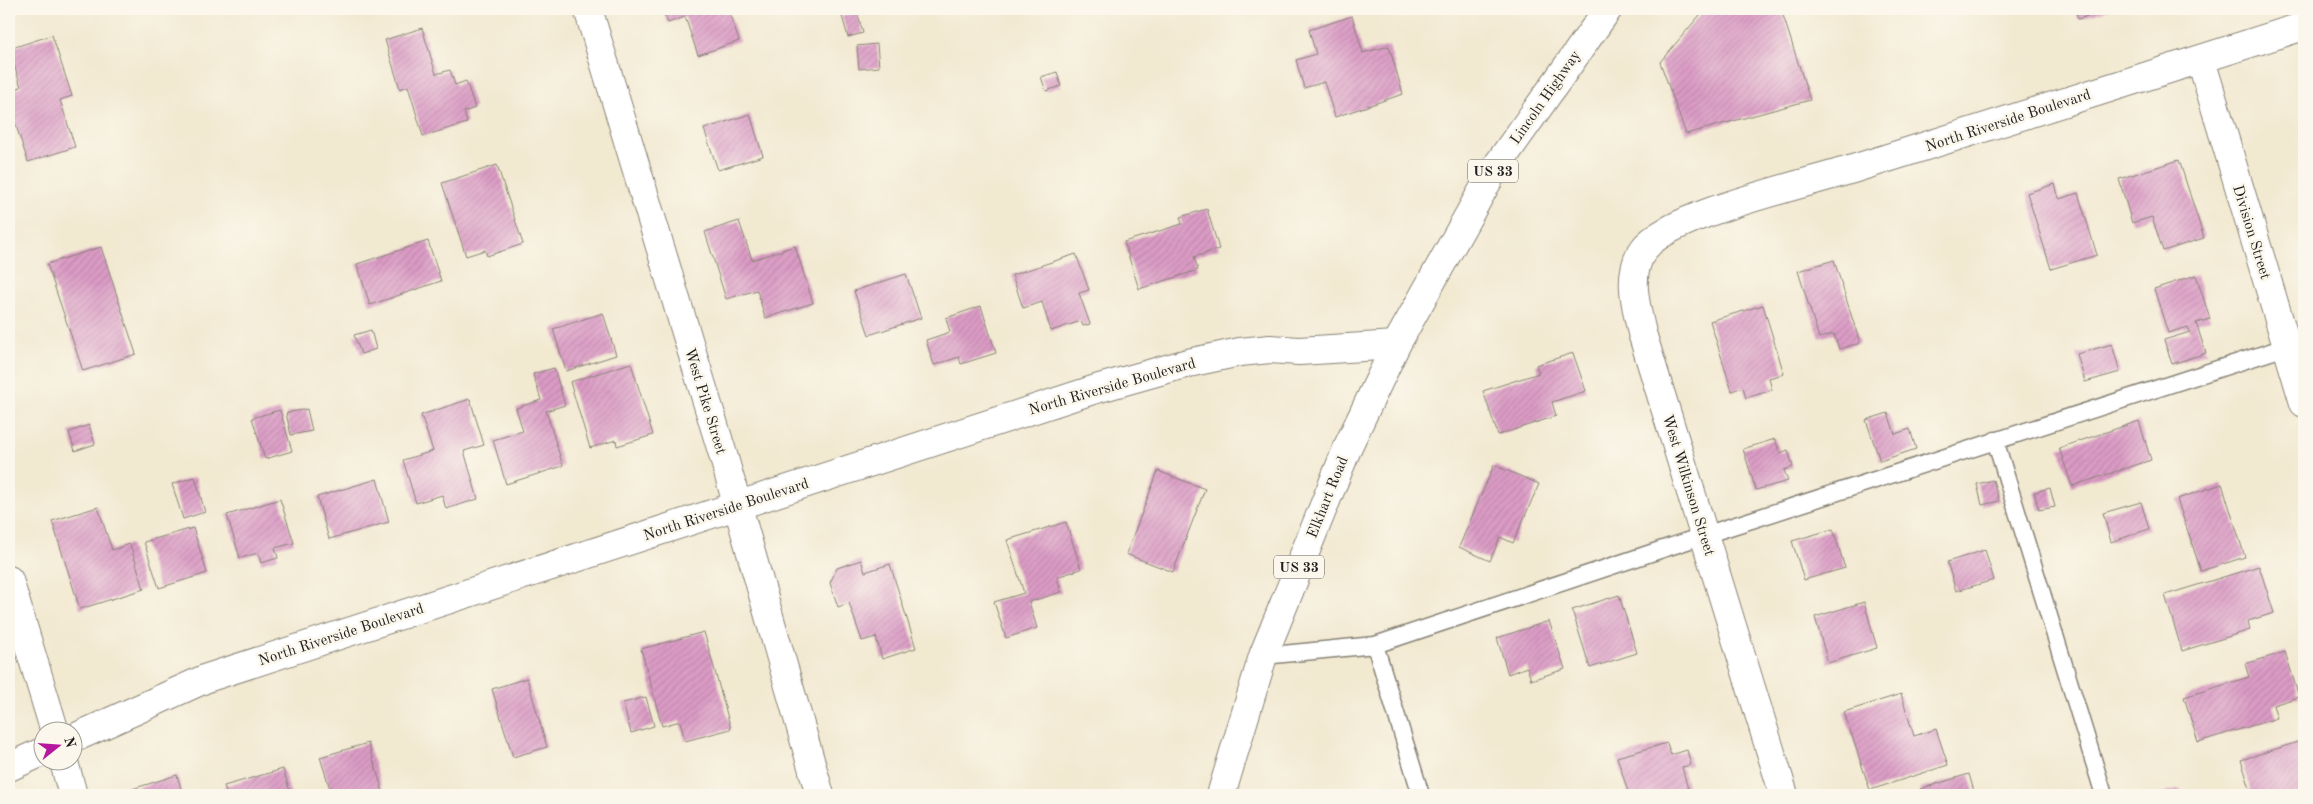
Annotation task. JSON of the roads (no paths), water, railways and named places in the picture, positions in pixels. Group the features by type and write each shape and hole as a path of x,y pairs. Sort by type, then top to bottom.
{"main road":[{"name":"West Pike Street","path":"588,9 737,506 820,795"},
{"name":"Lincoln Highway","path":"1396,345 1494,170 1608,9"},
{"name":"North Riverside Boulevard","path":"1711,212 1854,169 2304,26"},
{"name":"Division Street","path":"2201,60 2296,344 2304,403"},
{"name":"West Wilkinson Street","path":"1711,212 1658,236 1644,249 1635,266 1634,295 1642,333 1784,795"},
{"name":"North Riverside Boulevard","path":"82,734 207,678 1096,389 1188,363 1240,352 1270,349 1299,351 1396,345"},
{"name":"Elkhart Road","path":"1221,795 1263,656 1349,444 1396,345"},
{"path":"9,580 52,722"},
{"path":"9,766 32,756"},
{"path":"67,772 73,795"}],"lane":[{"path":"1263,656 1376,645 1995,440 2296,344"},
{"path":"1995,440 2104,795"},
{"path":"1376,645 1421,795"}]}
